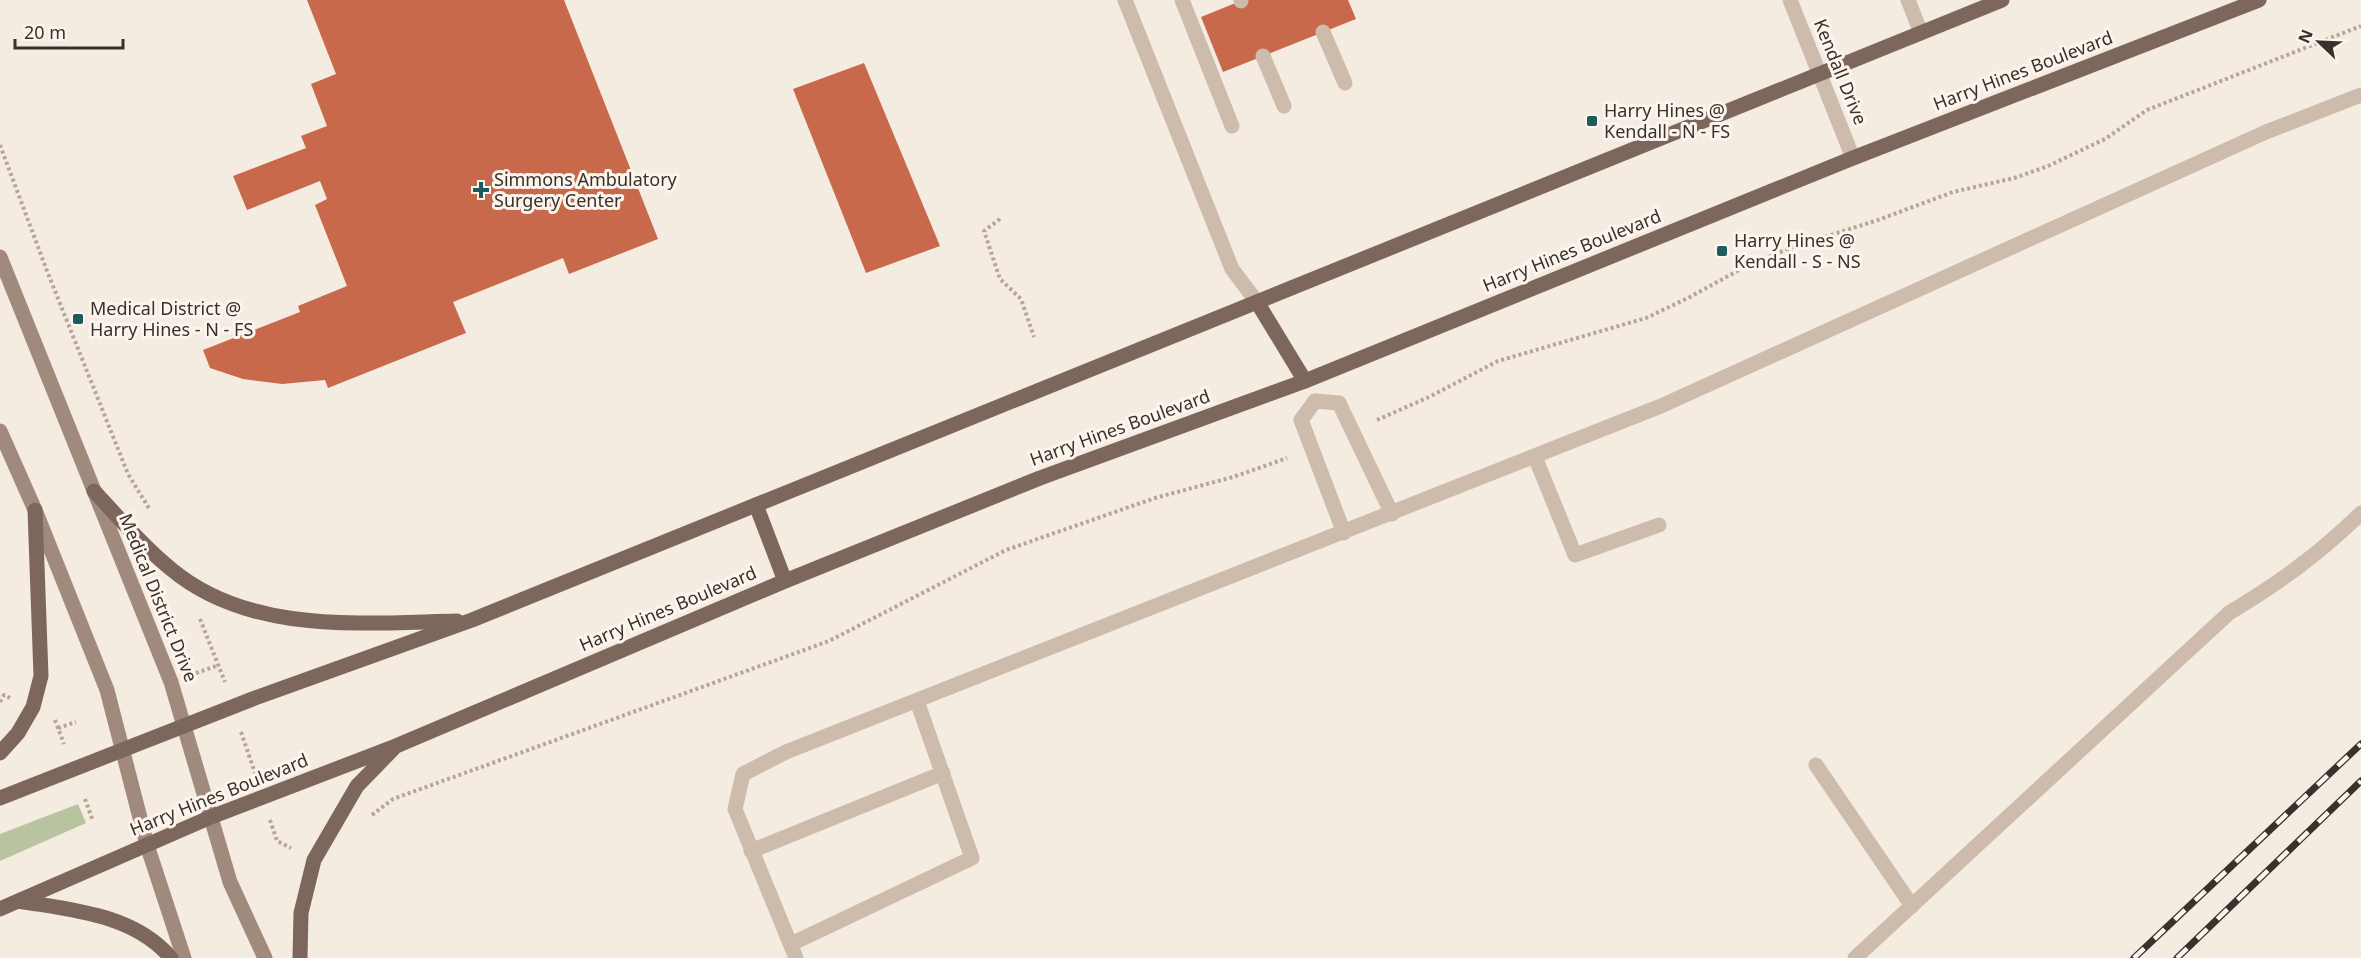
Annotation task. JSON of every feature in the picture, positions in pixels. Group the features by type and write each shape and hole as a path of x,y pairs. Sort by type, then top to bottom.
{"main road":[{"path":"0,798 233,706 472,620 2002,0"},
{"name":"Harry Hines Boulevard","path":"0,909 211,817 396,746 785,581 1040,478 1305,381 1852,158 2259,0"},
{"name":"Medical District Drive","path":"0,257 171,682 230,882 265,958"},
{"path":"1257,302 1305,381"},
{"path":"0,431 35,510 107,690 147,845 184,958"},
{"path":"94,491 172,570 207,593 241,606 294,620 336,623 472,620"},
{"path":"756,505 785,581"},
{"path":"0,753 18,733 33,707 41,676 35,510"},
{"path":"300,958 302,913 314,860 357,786 396,746"},
{"path":"19,901 103,915 134,930 164,950 171,958"}],"street":[{"path":"1125,0 1232,269 1257,302"},
{"path":"1182,0 1232,126"},
{"name":"Kendall Drive","path":"1790,0 1852,158"},
{"path":"1908,0 1921,33"},
{"path":"1323,32 1345,83"},
{"path":"1263,56 1284,106"},
{"path":"916,701 972,858 793,951 735,809 743,774 786,752 1661,406 2255,137 2361,95"},
{"path":"1305,381 1315,401"},
{"path":"1315,401 1339,403 1392,514"},
{"path":"1315,401 1301,420 1344,533"},
{"path":"1535,457 1575,555 1659,525"},
{"path":"1855,958 2229,613 2286,578 2330,544 2361,513"},
{"path":"1816,765 1912,906"},
{"path":"751,851 943,773"}],"path":[{"path":"0,145 46,271 128,474 151,512"},
{"path":"1000,219 984,231 1000,279 1021,299 1034,337"},
{"path":"198,614 225,682 277,841"},
{"path":"193,675 219,665"},
{"path":"65,746 58,728 76,722"},
{"path":"85,798 93,821"}],"green space":[{"path":"78,804 86,823 0,861 0,834"}],"building":[{"name":"Simmons Ambulatory Surgery Center","path":"307,0 564,0 658,239 569,274 563,258 453,302 466,333 328,388 325,380 282,384 243,379 210,368 203,350 300,312 298,306 347,286 315,205 327,199 320,181 247,210 233,176 306,148 301,136 327,126 311,84 336,74"},
{"path":"1243,0 1348,0 1356,19 1223,72 1201,17"},
{"path":"864,63 940,246 866,273 793,89"}],"railway":[{"path":"2134,958 2361,744"},
{"path":"2177,958 2361,781"}],"place":[{"name":"Harry Hines @ Kendall - N - FS","path":"1592,121"},
{"name":"Simmons Ambulatory Surgery Center","path":"481,190"},
{"name":"Harry Hines @ Kendall - S - NS","path":"1722,251"},
{"name":"Medical District @ Harry Hines - N - FS","path":"78,319"}]}
